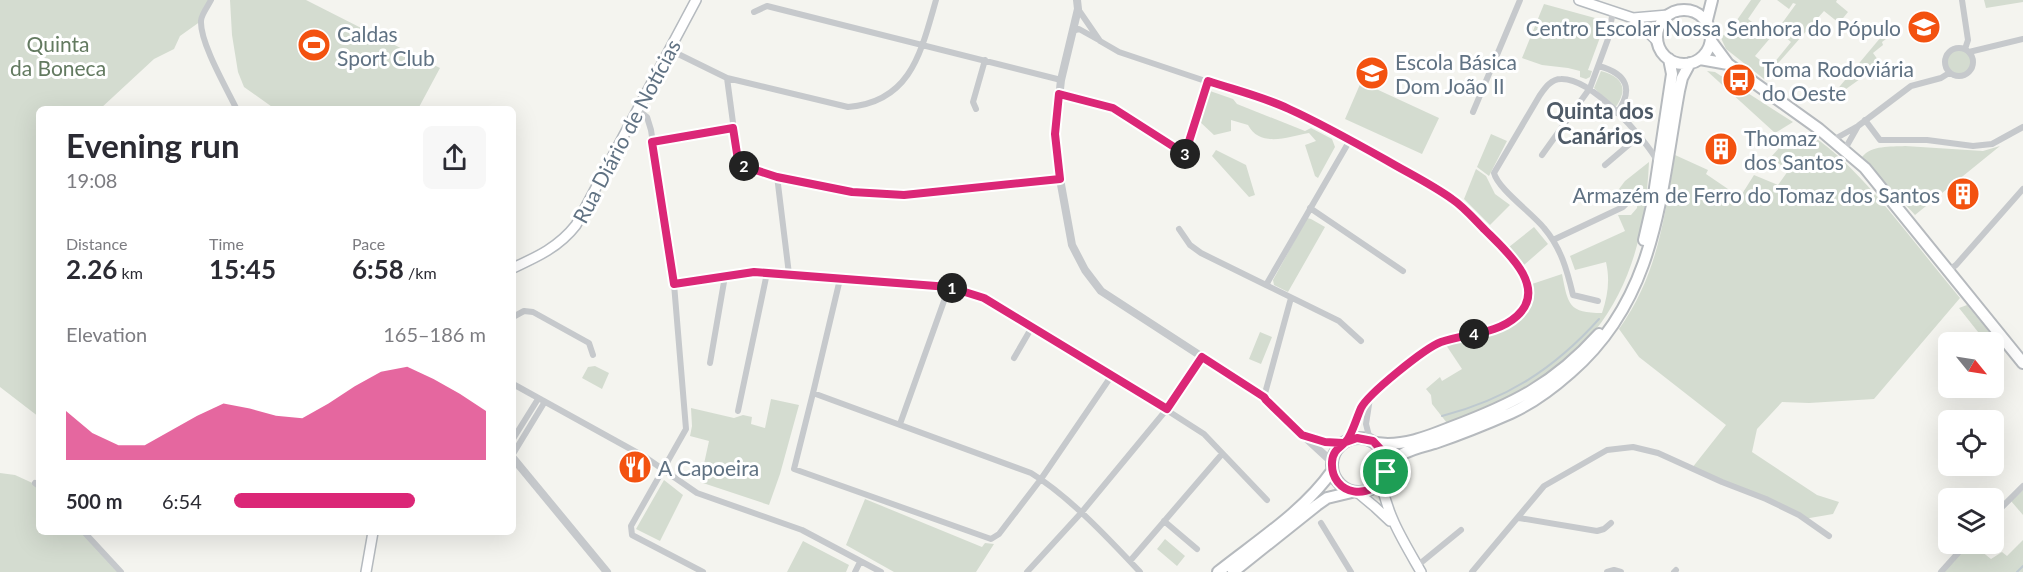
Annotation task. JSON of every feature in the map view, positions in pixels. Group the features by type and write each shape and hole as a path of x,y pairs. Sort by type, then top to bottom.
{"main road":[{"name":"Rua Diário de Notícias","path":"516,267 545,254 568,236 588,205 696,0"},
{"path":"1579,0 1629,16 1668,15"},
{"path":"1689,9 1699,0"},
{"path":"1707,20 1712,0"},
{"path":"1233,572 1327,498 1368,491 1401,454 1484,424 1533,401 1560,382 1595,350 1614,325 1634,290 1650,248 1682,78 1695,61 1708,51 1711,41 1711,30 1707,20 1699,13 1689,9 1678,10 1668,15 1659,26 1657,40 1661,51 1669,60 1678,63 1695,61 1728,64"},
{"path":"1629,16 1657,40"},
{"path":"1711,41 1728,64 1845,149 1882,187 2023,363"},
{"path":"1218,572 1320,489 1332,466 1335,451 1346,441 1361,438 1397,444 1426,437 1510,404 1551,379 1586,348 1610,319 1627,290 1639,259 1653,201 1659,162 1671,75 1669,60"},
{"path":"1373,441 1384,453 1384,501 1394,525 1419,569"},
{"path":"1332,466 1339,484 1376,507 1394,525"},
{"path":"366,572 372,535"}],"street":[{"path":"211,0 201,21 205,39 210,56 235,106"},
{"path":"670,50 727,78 848,108 866,106 883,98 904,82 922,45 936,0"},
{"path":"1473,112 1520,0"},
{"path":"1962,0 1968,40 1967,50 1972,56 1973,66 1968,74 1958,77 1949,73 1945,65 1947,54 1953,49 1967,50 2023,39"},
{"path":"1077,4 1061,80 1055,134 1060,179 1072,245 1090,278 1108,296 1264,397 1332,466"},
{"path":"1077,4 1100,41"},
{"path":"754,12 767,6 1061,80"},
{"path":"1542,155 1590,88 1611,30 1613,11"},
{"path":"1611,30 1629,16"},
{"path":"1072,31 1079,29 1086,31 1119,52 1286,108 1350,140 1454,200 1507,252 1524,273 1528,292 1527,301 1520,314 1496,329 1440,342 1418,355 1362,405 1346,441 1325,442 1302,435"},
{"path":"976,109 973,102 985,60"},
{"path":"1599,66 1617,73 1624,81 1628,92 1625,102 1617,113"},
{"path":"1833,140 1858,126 1911,86 1941,78 1949,73"},
{"path":"727,78 738,160 743,166 777,177 852,192 904,195 1060,179"},
{"path":"1598,301 1573,295 1569,273 1553,240 1538,221 1499,184 1494,173 1548,84 1560,79 1577,82 1590,88 1641,138 1659,162"},
{"path":"1059,94 1113,108 1185,154 1208,81"},
{"path":"638,110 647,117 674,284 686,429 631,526 632,535 702,572"},
{"path":"1865,120 1880,140 1927,140 1973,146 1992,144 2023,127"},
{"path":"1845,149 1858,126"},
{"path":"652,142 733,128"},
{"path":"1641,138 1653,143 1662,141"},
{"path":"1605,165 1641,138"},
{"path":"1266,285 1350,140"},
{"path":"777,177 789,274"},
{"path":"1949,270 2023,189"},
{"path":"1553,240 1623,207 1628,202"},
{"path":"1310,208 1404,271"},
{"path":"1179,229 1190,245 1201,253 1339,321 1362,341"},
{"path":"674,284 754,272 949,287 984,298 1112,375 1204,434 1267,500"},
{"path":"738,411 767,273"},
{"path":"710,363 725,276"},
{"path":"840,279 794,469 991,538 999,534 1041,479 1112,375"},
{"path":"900,424 949,287"},
{"path":"1264,397 1291,298"},
{"path":"516,315 524,311 533,312 589,343 593,355"},
{"path":"1014,358 1032,327"},
{"path":"1031,571 1167,409 1202,357"},
{"path":"516,386 663,469 697,493 802,530 881,572"},
{"path":"813,393 1031,473 1081,513 1140,572"},
{"path":"1370,398 1366,424 1373,441"},
{"path":"516,434 538,399"},
{"path":"516,451 544,403"},
{"path":"1473,572 1544,486 1607,450 1633,447 1658,453 1766,499 1799,516 1829,536"},
{"path":"1130,561 1222,454"},
{"path":"516,460 607,572"},
{"path":"2004,506 2023,486"},
{"path":"1519,518 1597,531 1604,530 1611,523"},
{"path":"1164,521 1197,549"},
{"path":"1321,523 1351,572"},
{"path":"1419,569 1461,530"},
{"path":"87,535 121,572"},
{"path":"1941,572 1957,554"},
{"path":"855,572 860,562"},
{"path":"1608,572 1614,570 1621,572"}],"green space":[{"name":"Quinta da Boneca","path":"0,0 211,0 201,21 180,36 174,49 154,59 103,106 36,106 36,415 0,387"},
{"name":"Caldas Sport Club","path":"230,0 306,0 440,68 420,106 271,106 244,87 238,72 232,35"},
{"path":"1751,0 1761,0 1748,19 1759,27 1762,33 1769,24 1777,30 1796,4 1793,3 1789,9 1777,0 1837,0 1836,2 1848,12 1839,23 1824,11 1764,79 1726,49 1721,38","holes":["1777,30 1791,42 1770,68 1755,56"]},
{"path":"1984,0 2023,0 2023,2 1986,8"},
{"path":"1544,4 1606,21 1588,70 1592,71 1590,77 1586,79 1580,77 1580,71 1542,65 1522,58"},
{"path":"1886,31 1890,36 1873,53 1881,64 1825,104"},
{"path":"1959,48 1969,52 1973,62 1969,72 1959,76 1949,72 1945,62 1949,52"},
{"path":"1601,71 1619,80 1622,85 1622,95 1615,108 1594,88"},
{"path":"1707,71 1715,72 1793,122 1775,133"},
{"path":"1361,82 1439,118 1422,154 1345,119"},
{"path":"1210,91 1305,131 1311,128 1332,139 1335,147 1318,178 1315,176 1305,145 1316,141 1309,133 1267,139 1253,132 1248,125 1231,120 1231,131 1214,135 1199,121"},
{"path":"1491,134 1507,141 1489,176 1477,167"},
{"path":"1811,135 1837,155 1868,186 1960,298 1874,399 1809,403 1782,402 1757,429 1752,452 1817,495 1839,502 1833,514 1804,519 1692,468 1726,425 1639,357 1619,329 1643,288 1651,267 1663,224 1675,155 1708,170 1706,174 1728,189 1742,194 1754,175 1778,185 1788,171 1771,157 1788,138 1801,147"},
{"path":"1905,146 1983,151 2000,146 1915,215 1862,157 1871,150"},
{"path":"1216,150 1246,165 1255,195 1249,197 1212,156"},
{"path":"1649,162 1638,240 1627,275 1612,306 1592,335 1566,361 1536,384 1493,407 1447,423 1432,404 1431,395 1426,389 1440,377 1442,381 1462,369 1446,345 1504,330 1525,313 1531,300 1532,284 1562,274 1566,293 1576,309 1602,313 1608,288 1606,262 1575,270 1570,256 1625,231 1618,215 1631,215 1637,208 1638,195 1627,191 1613,197 1625,181"},
{"path":"1476,169 1486,176 1495,194 1510,205 1490,225 1464,199"},
{"path":"1307,218 1325,227 1288,292 1274,285 1273,280"},
{"path":"1534,227 1548,244 1524,265 1509,247"},
{"path":"1967,305 1989,332 1978,332 1959,308"},
{"path":"1260,332 1272,337 1261,364 1249,359"},
{"path":"595,366 609,373 602,389 582,378 588,367"},
{"path":"771,399 799,405 769,505 700,482 709,441 690,436 691,408 734,418 743,415 752,417 751,424 765,428"},
{"path":"0,473 15,475 36,485 36,535 86,535 121,572 0,572"},
{"path":"664,480 683,495 660,541 636,529"},
{"path":"2023,490 2023,515 2011,501"},
{"path":"865,499 982,547 985,543 994,544 976,572 894,572 846,545"},
{"path":"1165,539 1185,556 1177,566 1157,549"},
{"path":"2023,540 2023,572 1941,572 1957,554 1985,554 1991,559 1999,554 2007,556"},
{"path":"803,541 849,565 846,572 787,572"}],"waterway":[{"path":"1442,416 1488,401 1528,380 1565,353 1599,319"},
{"path":"2017,572 2023,566"}],"place":[{"name":"Centro Escolar Nossa Senhora do Pópulo","path":"1924,27"},
{"name":"Caldas Sport Club","path":"314,45"},
{"name":"Escola Básica Dom João II","path":"1372,73"},
{"name":"Toma Rodoviária do Oeste","path":"1739,80"},
{"name":"Thomaz dos Santos","path":"1721,149"},
{"name":"Armazém de Ferro do Tomaz dos Santos","path":"1963,194"},
{"name":"A Capoeira","path":"635,467"}],"district":[{"name":"Quinta dos Canários","path":"1600,122"}],"route":[{"path":"1386,472 1373,489 1352,492 1336,480 1332,471 1335,451 1348,440 1365,401 1418,355 1440,342 1496,329 1514,319 1520,314 1527,301 1528,284 1524,273 1507,252 1454,200 1315,121 1286,108 1208,81 1185,154 1125,113 1059,94 1055,134 1060,179 904,195 852,192 777,177 743,166 738,160 733,128 652,142 674,284 754,272 949,287 984,298 1167,409 1202,357 1264,397 1302,435 1325,442 1343,443 1348,440 1357,438 1373,441 1384,453 1386,472"}]}
